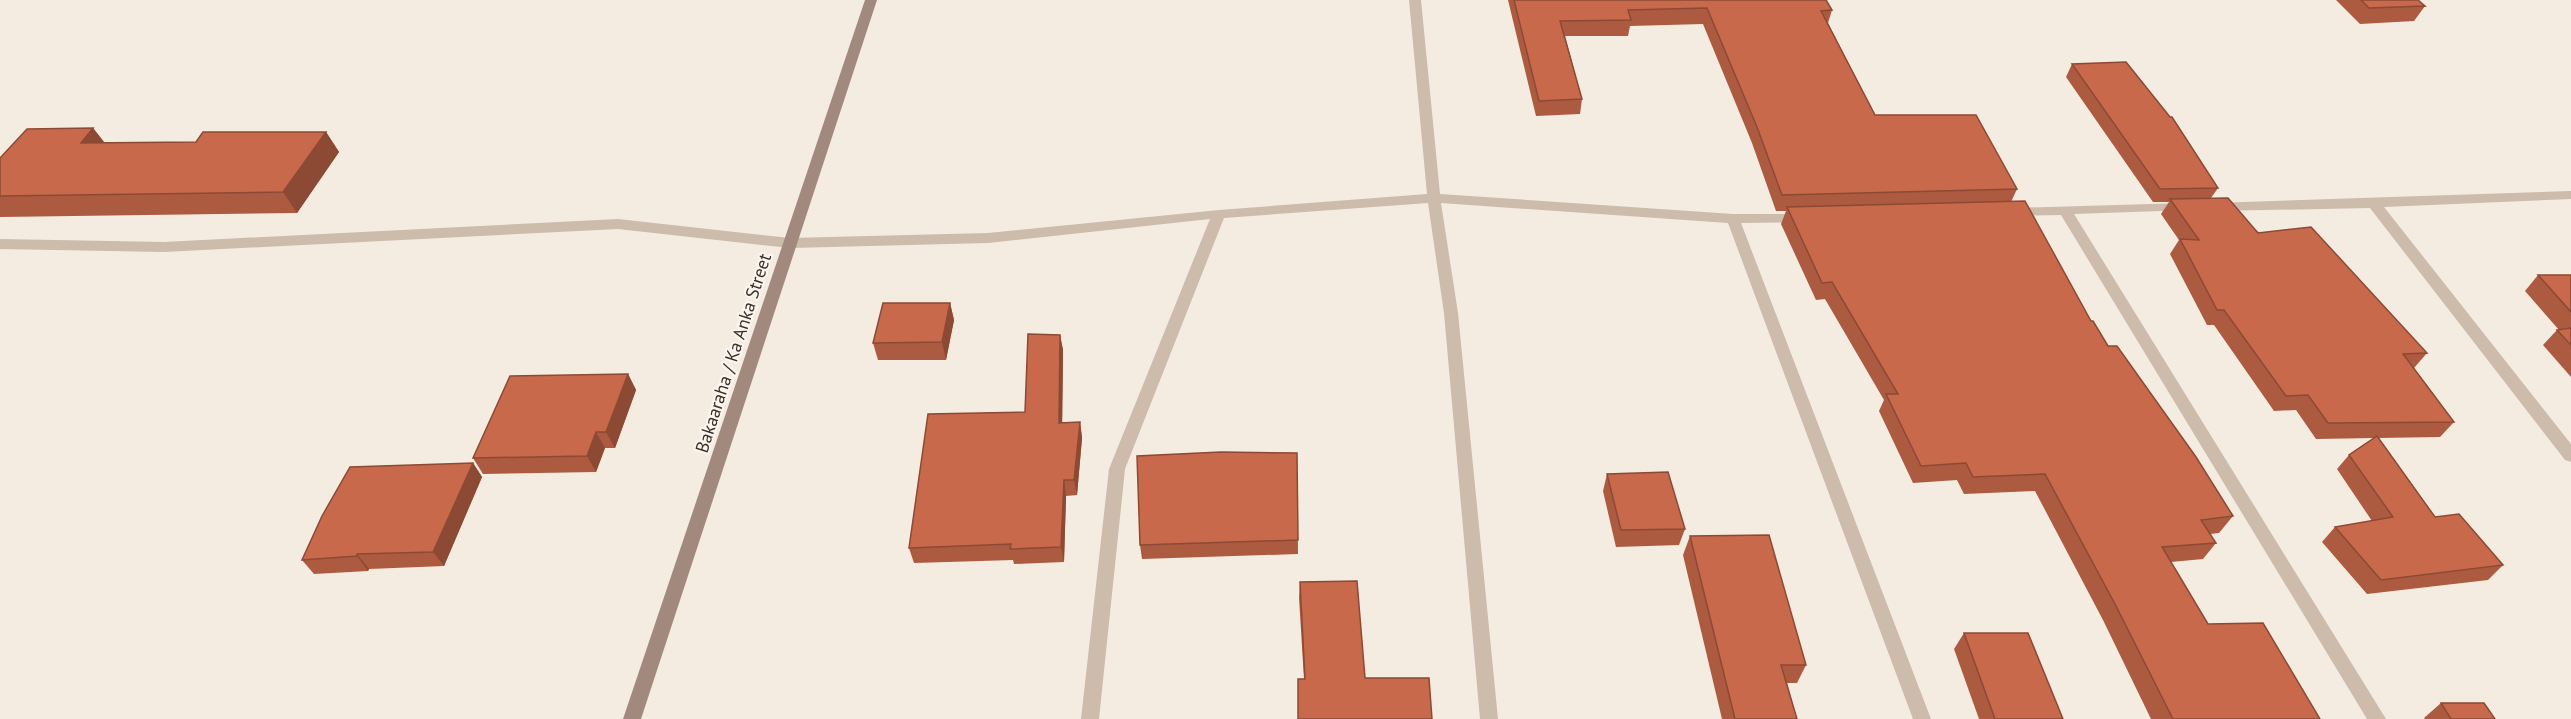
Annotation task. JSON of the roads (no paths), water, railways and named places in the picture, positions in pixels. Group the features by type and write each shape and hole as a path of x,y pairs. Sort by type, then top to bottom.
{"street":[{"name":"Bakaaraha / Ka Anka Street","path":"632,719 871,0"},
{"path":"1415,0 1434,198 1451,313 1489,719"},
{"path":"1994,212 2374,203 2571,195"},
{"path":"0,244 164,247 618,224 790,243 988,238 1219,214 1434,198 1734,219 1816,217"},
{"path":"2374,203 2571,456"},
{"path":"2065,210 2377,719"},
{"path":"1090,719 1117,469 1219,214"},
{"path":"1734,219 1922,719"}]}
